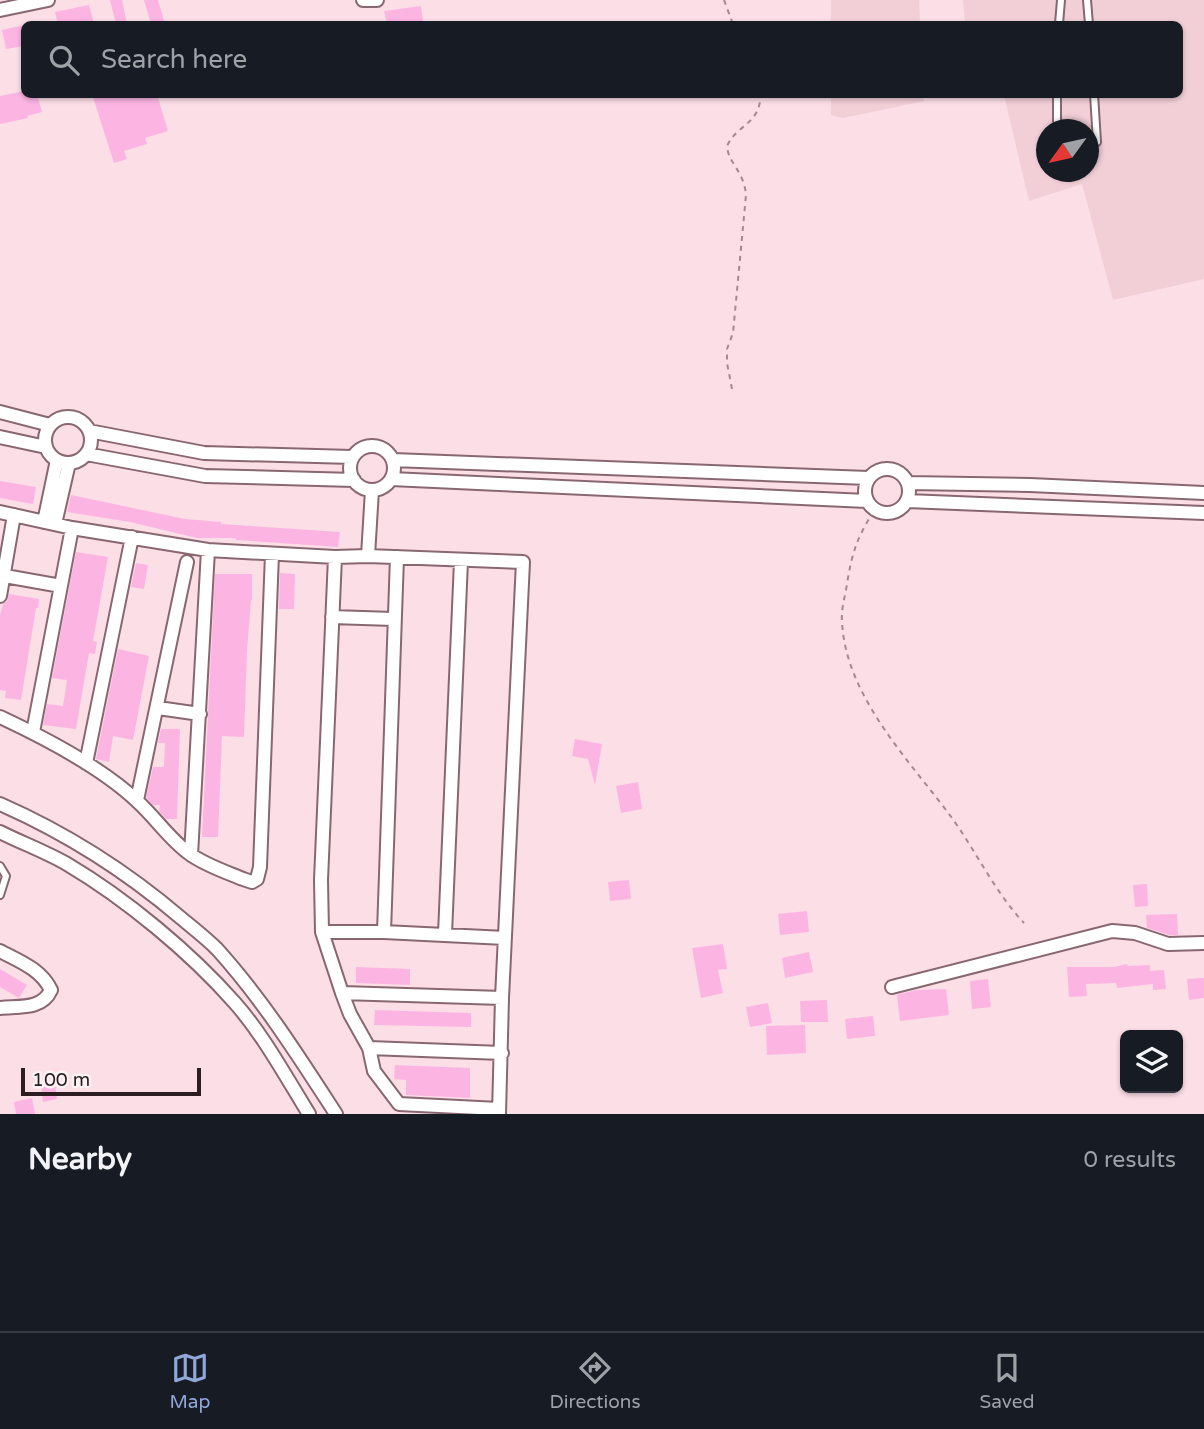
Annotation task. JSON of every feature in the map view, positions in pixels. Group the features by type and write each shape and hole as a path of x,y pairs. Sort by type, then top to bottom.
{"street":[{"path":"0,10 48,0"},
{"path":"363,0 377,0"},
{"path":"0,412 50,425"},
{"path":"71,417 82,422 89,431 90,443 86,454 79,460 63,461 50,455 45,435 50,425 60,418 71,417"},
{"path":"89,431 204,453 352,457"},
{"path":"0,437 46,447"},
{"path":"373,445 385,450 393,460 391,479 380,489 362,488 349,469 352,457 361,448 373,445"},
{"path":"86,454 205,476 354,480"},
{"path":"393,460 868,478"},
{"path":"50,523 63,461"},
{"path":"391,479 871,505 887,513 898,510 906,501 908,483 901,473 889,468 877,470 868,478 864,489 871,505"},
{"path":"908,483 1030,485 1204,493"},
{"path":"368,556 372,490"},
{"path":"906,501 1204,513"},
{"path":"0,512 72,528 208,550 335,557 523,562 499,1111 443,1111 398,1104 374,1071 369,1048 350,1014 322,932 321,880 335,557"},
{"path":"0,596 15,515"},
{"path":"33,732 72,528"},
{"path":"86,763 132,537"},
{"path":"191,855 208,550"},
{"path":"0,717 33,732 86,763 137,800 163,830 191,855 252,882 257,879 260,867 272,554"},
{"path":"384,932 397,557"},
{"path":"445,934 461,561"},
{"path":"137,800 187,562"},
{"path":"5,576 61,586"},
{"path":"331,617 393,619"},
{"path":"158,708 200,714"},
{"path":"0,804 82,845 149,890 215,947 264,1005 336,1114"},
{"path":"0,833 66,863 131,907 195,963 235,1003 309,1114"},
{"path":"131,907 149,890"},
{"path":"891,987 1112,931 1135,933 1168,944 1204,943"},
{"path":"322,932 505,938"},
{"path":"0,951 39,973 51,989 47,998 34,1005 0,1008"},
{"path":"342,993 502,998"},
{"path":"369,1048 502,1053"}],"lane":[{"path":"1059,21 1061,0"},
{"path":"1087,0 1089,21"},
{"path":"1056,98 1056,119"},
{"path":"1094,98 1096,119"},
{"path":"0,866 6,876 0,895"}],"path":[{"path":"724,0 732,21"},
{"path":"732,389 727,349 733,333 746,195 743,175 729,156 727,146 729,140 754,120 760,98"},
{"path":"871,505 849,564 842,620 851,666 868,701 903,756 973,847 1007,905 1024,923"}],"shaded area":[{"path":"831,0 919,0 920,21 831,21"},
{"path":"963,0 1204,0 1204,279 1113,300 1082,184 1029,201 1005,98 1183,98 1183,21 965,21"},
{"path":"831,98 924,98 924,101 843,118 831,115"}],"building":[{"path":"110,0 122,0 126,21 115,21"},
{"path":"144,0 158,0 164,21 150,21"},
{"path":"89,5 93,21 57,21 55,12"},
{"path":"421,6 423,21 386,21 384,11"},
{"path":"21,26 21,46 6,49 2,30"},
{"path":"21,92 21,98 38,98 42,112 0,124 0,96"},
{"path":"93,98 158,98 168,131 145,138 147,144 124,151 127,159 114,163"},
{"path":"0,481 36,487 33,504 0,498"},
{"path":"71,495 221,524 340,532 338,547 236,538 197,538 130,522 67,512"},
{"path":"76,552 108,557 93,641 97,642 95,654 89,653 76,729 43,725 47,704 63,706 67,680 52,678"},
{"path":"136,563 148,565 144,589 131,587"},
{"path":"280,573 295,574 294,609 279,609"},
{"path":"215,574 252,574 252,600 244,737 222,736 218,837 202,837"},
{"path":"9,594 39,599 21,700 5,698 6,691 0,690 0,615"},
{"path":"118,649 149,656 133,740 113,736 109,762 96,759"},
{"path":"161,729 180,729 177,819 166,819 159,811 160,805 153,805 146,798 153,767 164,767 165,743 158,743"},
{"path":"575,739 602,744 595,785 588,759 572,756"},
{"path":"638,782 642,809 621,813 616,786"},
{"path":"629,880 631,899 610,901 608,882"},
{"path":"1147,884 1148,906 1135,907 1133,885"},
{"path":"807,911 809,932 780,935 778,914"},
{"path":"1177,914 1178,935 1147,928 1146,915"},
{"path":"723,944 727,969 718,970 723,993 701,998 692,948"},
{"path":"809,952 813,972 785,978 782,958"},
{"path":"1127,964 1150,965 1150,971 1164,970 1166,989 1153,990 1153,984 1117,988 1116,983 1086,984 1087,996 1069,997 1067,967 1114,967"},
{"path":"356,967 410,969 410,985 356,983"},
{"path":"0,969 27,985 19,998 0,987"},
{"path":"1204,978 1204,998 1189,1000 1187,979"},
{"path":"988,979 991,1007 972,1009 970,981"},
{"path":"946,989 949,1015 900,1021 897,995 916,990"},
{"path":"827,1000 828,1022 801,1022 800,1001"},
{"path":"768,1003 772,1023 750,1027 746,1007"},
{"path":"375,1010 471,1013 471,1027 374,1025"},
{"path":"873,1016 875,1036 847,1039 845,1019"},
{"path":"805,1025 806,1053 767,1055 766,1026"},
{"path":"395,1065 470,1068 470,1098 406,1095 406,1080 394,1079"},
{"path":"55,1083 57,1099 43,1102 41,1085"},
{"path":"32,1098 35,1114 16,1114 14,1102"}]}
